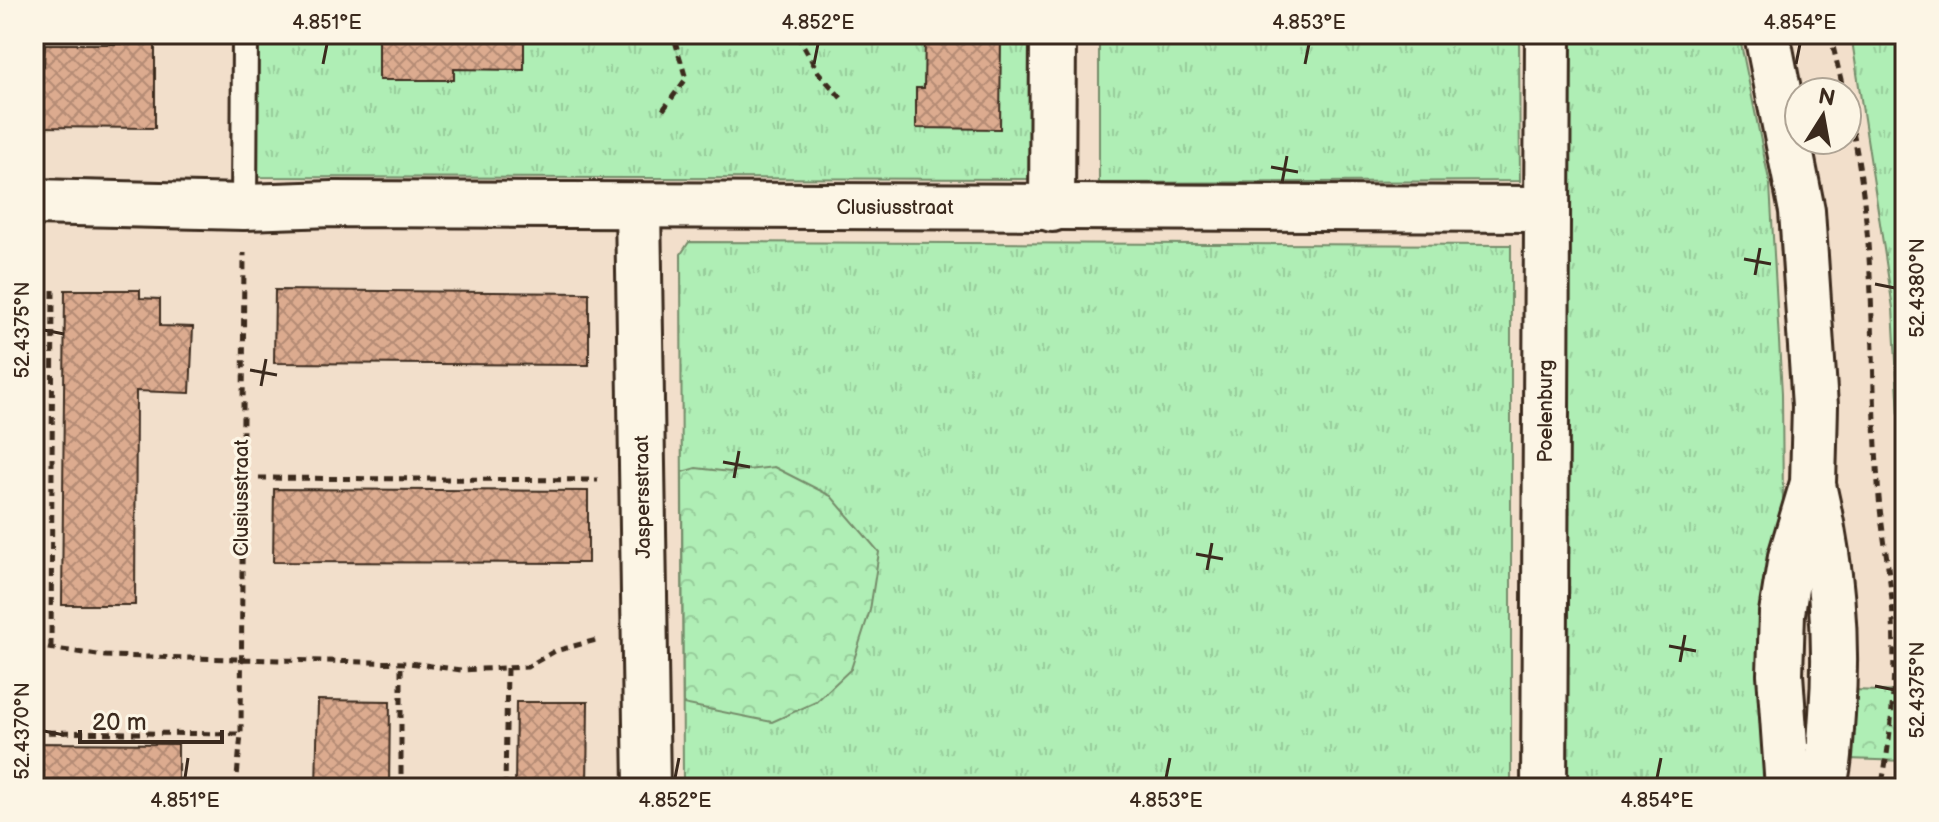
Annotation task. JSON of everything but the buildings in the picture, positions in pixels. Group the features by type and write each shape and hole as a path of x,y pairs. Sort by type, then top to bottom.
{"street":[{"path":"1052,209 1053,34"},
{"name":"Poelenburg","path":"1544,788 1548,34"},
{"path":"1767,34 1802,211 1815,406 1813,483 1828,551 1835,608 1835,676 1823,788"},
{"name":"Clusiusstraat","path":"34,202 244,207 333,204 1547,209"},
{"name":"Jaspersstraat","path":"638,206 647,788"},
{"path":"1788,788 1780,674 1782,613 1791,557 1813,483"}],"lane":[{"path":"244,207 245,34"}],"path":[{"path":"561,41 566,34"},
{"path":"663,110 686,79 673,34"},
{"path":"797,34 818,72 843,100"},
{"path":"1830,34 1840,76"},
{"path":"1860,156 1874,313 1879,498 1892,602 1893,730 1881,788"},
{"name":"Clusiusstraat","path":"236,788 241,734 244,207"},
{"path":"51,648 53,289"},
{"path":"259,478 642,481"},
{"path":"34,646 105,656 401,663 461,670 527,667 555,651 593,638 645,644"},
{"path":"401,663 401,788"},
{"path":"505,788 507,668"},
{"path":"34,732 241,734"}],"green space":[{"path":"237,34 1035,34 1032,179 253,177"},
{"path":"1099,34 1519,34 1520,181 1099,183"},
{"path":"1559,34 1739,34 1770,185 1782,393 1783,506 1768,654 1772,788 1557,788"},
{"path":"1851,34 1905,34 1905,524 1893,308 1863,112 1863,76 1857,76"},
{"path":"689,242 1511,245 1511,788 683,788 681,254"},
{"path":"774,467 831,496 879,552 870,610 851,669 816,702 772,722 683,704 682,472 696,468 730,472"},
{"path":"1853,690 1905,692 1905,761 1848,759"}]}
